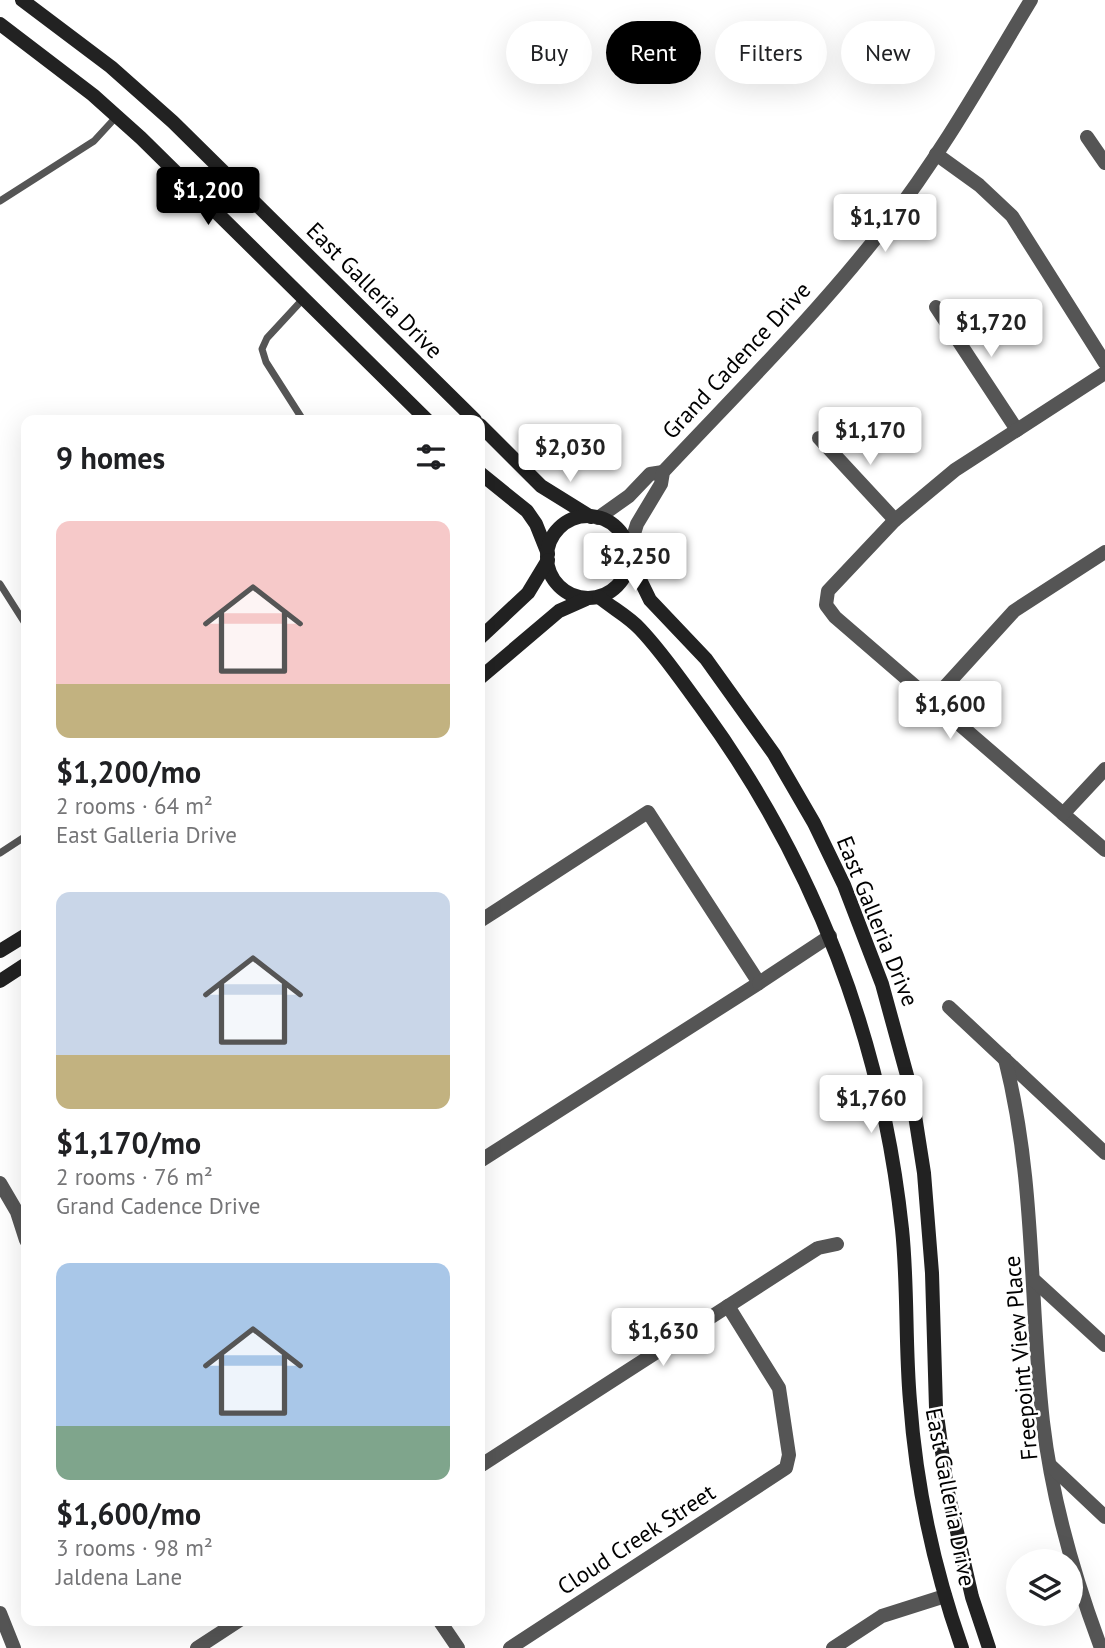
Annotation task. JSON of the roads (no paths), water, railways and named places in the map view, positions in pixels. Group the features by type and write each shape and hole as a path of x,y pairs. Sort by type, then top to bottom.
{"main road":[{"name":"East Galleria Drive","path":"22,0 111,67 173,122 469,415"},
{"path":"0,24 117,116 422,415"},
{"path":"485,430 541,486 618,530 629,554 627,570 621,582 611,592 559,611 485,674"},
{"path":"485,476 527,511 536,524 556,582 564,590 592,598"},
{"path":"485,633 528,593 548,557 551,541 567,523 594,517"},
{"name":"East Galleria Drive","path":"629,554 650,600 706,659 774,754 828,852 879,975 911,1090 924,1172 932,1273 936,1408 945,1475 972,1597 989,1648"},
{"name":"East Galleria Drive","path":"592,598 642,630 743,768 786,841 830,936 863,1030 881,1094 893,1157 903,1247 910,1406 922,1493 945,1596 961,1648"},
{"path":"0,951 21,938"},
{"path":"0,981 21,967"}],"street":[{"name":"Grand Cadence Drive","path":"629,554 637,524 661,484 663,472 837,285 889,222 936,155 1031,0"},
{"path":"1087,136 1105,163"},
{"path":"936,155 979,186 1012,216 1105,363"},
{"path":"936,307 1017,430"},
{"path":"1105,373 955,470 895,520 828,591 826,605 835,617 930,702 1105,850"},
{"path":"819,438 895,520"},
{"name":"Grand Cadence Drive","path":"594,517 629,496 650,474 663,472"},
{"path":"930,702 1014,611 1105,552"},
{"path":"1063,814 1105,768"},
{"path":"485,918 648,812 759,983"},
{"path":"485,1158 830,936"},
{"path":"948,1007 1105,1153"},
{"name":"Freepoint View Place","path":"1004,1059 1021,1129 1027,1177 1043,1423 1068,1548 1101,1648"},
{"path":"0,1183 21,1208"},
{"path":"485,1463 818,1248 837,1244"},
{"path":"1035,1281 1105,1345"},
{"name":"Cloud Creek Street","path":"510,1648 786,1468 789,1455 779,1388 728,1306"},
{"path":"1051,1466 1105,1517"},
{"path":"833,1648 882,1616 945,1596"},
{"path":"0,1613 14,1648"},
{"path":"197,1648 231,1626"},
{"path":"443,1626 458,1648"}],"lane":[{"path":"0,201 94,141 117,116"},
{"path":"300,415 266,362 262,349 267,338 304,298"},
{"path":"0,584 21,617"},
{"path":"0,853 21,839"}]}
